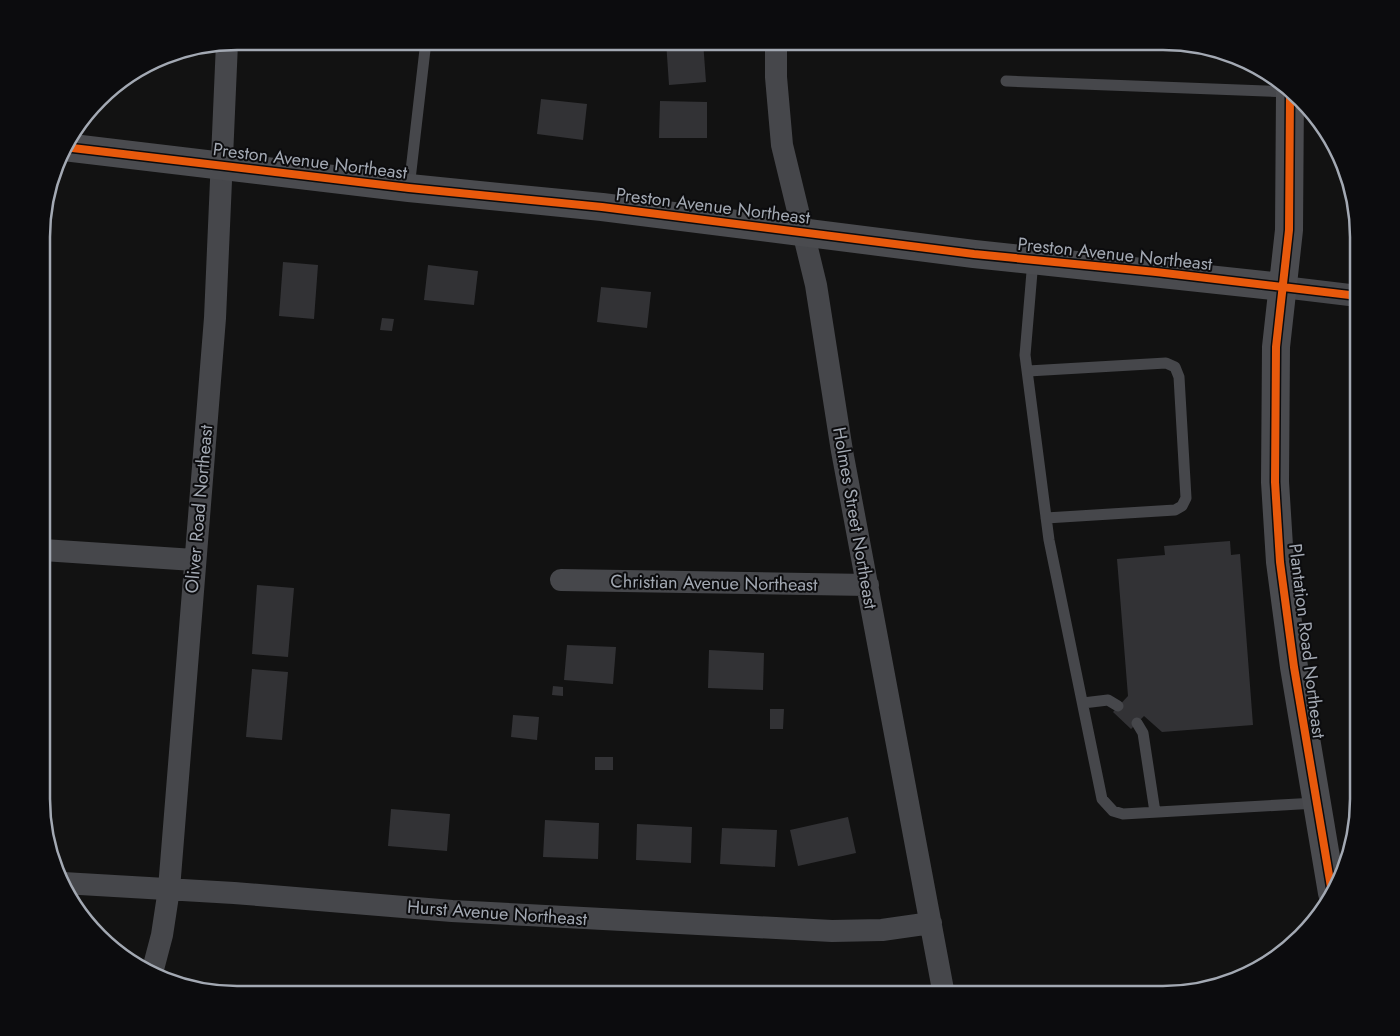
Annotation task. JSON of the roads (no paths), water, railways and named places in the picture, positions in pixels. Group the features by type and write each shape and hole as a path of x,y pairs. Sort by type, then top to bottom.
{"street":[{"name":"Oliver Road Northeast","path":"154,967 162,935 169,889 215,318 227,50"},
{"name":"Holmes Street Northeast","path":"776,50 776,77 782,146 816,285 841,442 942,986"},
{"name":"Plantation Road Northeast","path":"1290,100 1289,230 1276,347 1276,482 1280,562 1294,667 1330,883"},
{"name":"Preston Avenue Northeast","path":"73,148 409,188 602,207 803,233 1350,295"},
{"path":"50,550 194,560"},
{"name":"Christian Avenue Northeast","path":"560,580 868,586"},
{"name":"Hurst Avenue Northeast","path":"70,883 169,889 452,911 832,931 882,930 932,923"}],"lane":[{"path":"409,188 425,50"},
{"path":"1006,81 1280,92"},
{"path":"1033,260 1026,356 1046,518 1102,800 1113,812 1123,814 1316,804"},
{"path":"1028,372 1166,364 1176,367 1179,377 1186,498 1182,506 1175,510 1046,518"},
{"path":"1083,703 1108,700 1118,706"},
{"path":"1137,723 1143,733 1154,812"}]}
